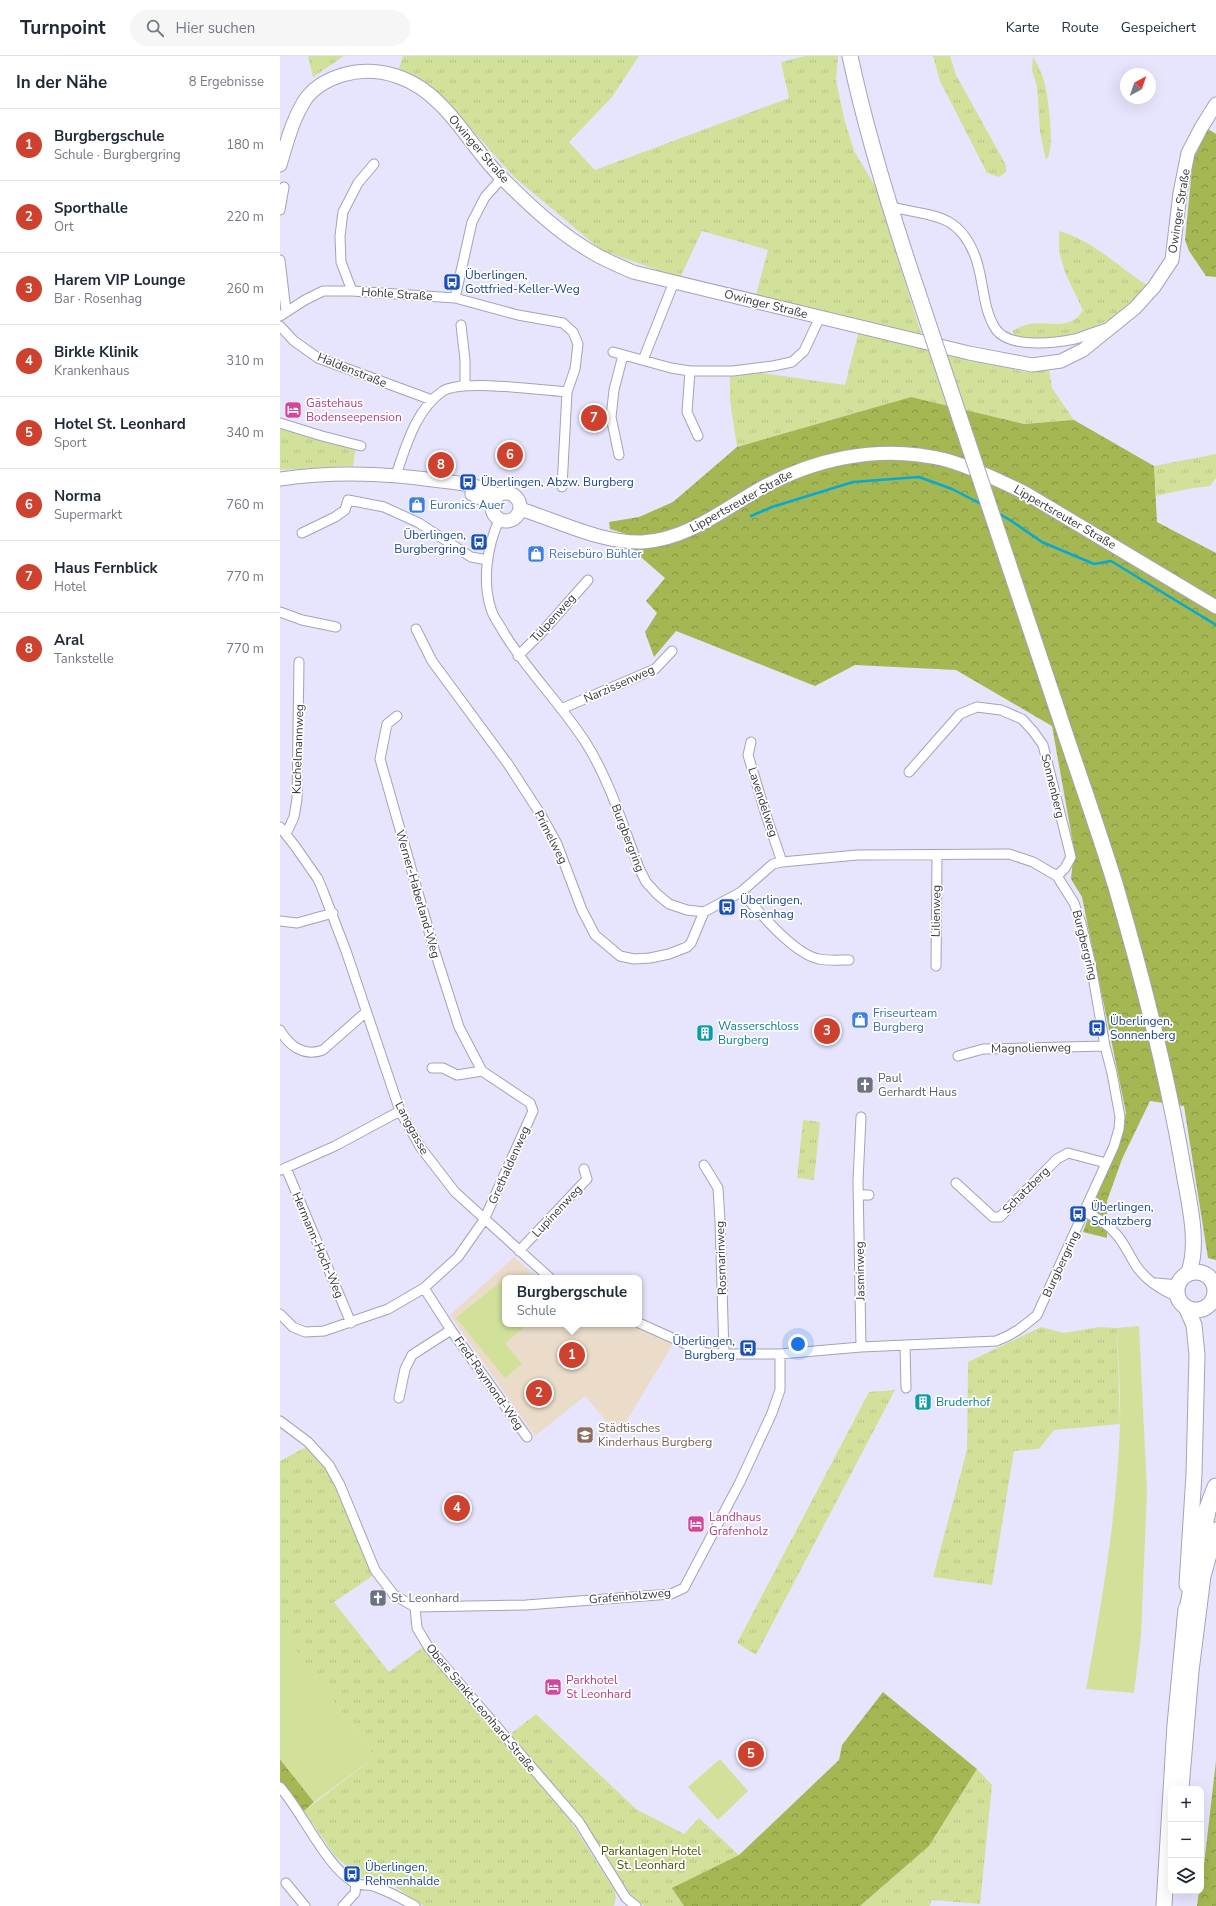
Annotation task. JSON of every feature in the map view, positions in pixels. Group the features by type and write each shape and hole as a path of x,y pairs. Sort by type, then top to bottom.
{"highway":[{"path":"1186,1620 1207,1511 1216,1487"},
{"path":"1203,1576 1216,1503"}],"main road":[{"path":"850,56 861,110 888,206 1116,887 1143,991 1180,1150 1191,1218 1194,1310 1203,1309 1210,1304 1215,1296 1215,1287 1194,1285"},
{"path":"1164,1906 1175,1725 1186,1620 1194,1467 1197,1355 1194,1325 1194,1285"},
{"path":"1181,1786 1191,1671 1203,1576 1216,1530"},
{"path":"1175,1894 1175,1906"}],"street":[{"name":"Owinger Straße","path":"280,165 296,117 308,96 328,79 355,71 382,71 402,77 421,87 441,105 502,178 559,230 594,254 633,272 969,353 1032,365 1061,361 1083,350 1135,308 1154,287 1172,260 1180,193 1188,154 1201,128 1216,104"},
{"path":"352,291 341,262 340,236 343,212 358,183 374,164"},
{"path":"455,298 472,222 485,197 502,178"},
{"path":"280,210 284,187"},
{"path":"888,206 908,212 924,213 950,223 969,242 978,265 987,307 996,329 1005,337 1018,343 1046,342 1076,338 1106,328 1112,328"},
{"path":"280,260 283,313"},
{"path":"642,360 674,282"},
{"name":"Hohle Straße","path":"283,313 323,291 352,291 455,298 518,314 562,323 573,332 578,344 575,369 567,392 562,487"},
{"path":"612,352 690,371 733,371 792,362 804,351 820,317"},
{"path":"461,325 465,360 465,385"},
{"name":"Haldenstraße","path":"280,326 294,342 318,358 432,400"},
{"path":"619,455 611,417 614,390 623,355"},
{"path":"690,371 687,412 698,436"},
{"path":"396,475 414,427 432,400 444,390 465,385 567,392"},
{"path":"280,423 361,446"},
{"name":"Lippertsreuter Straße","path":"520,509 607,538 628,542 652,541 689,530 785,476 815,464 844,457 872,454 929,456 959,464 999,480 1027,494 1216,607"},
{"path":"280,479 335,474 396,475 461,484 486,490 494,499 492,513 499,520 512,520 518,515 520,509 520,504 514,496 505,493 494,499 481,497 452,488 385,480 337,479 280,485"},
{"path":"302,533 336,517 346,510 348,500 384,507 419,523 471,557 488,560"},
{"name":"Burgbergring","path":"499,520 490,545 488,560 487,596 491,611 518,656 561,709 586,743 604,777 646,882 656,894 669,904 687,910 704,912 741,892 773,864 838,855 937,856 961,854 1009,854 1033,862 1056,876 1074,903 1081,923 1091,965 1105,1046 1112,1073 1120,1117 1119,1129 1114,1146 1037,1315 1024,1327 1009,1336 996,1341 861,1347 780,1354 724,1354 706,1353 642,1324"},
{"name":"Tulpenweg","path":"518,656 543,631 588,580"},
{"path":"280,612 302,620 336,627"},
{"name":"Primelweg","path":"416,629 432,661 508,764 557,844 582,910 595,935 620,956 634,959 650,958 669,954 687,947 692,942 704,912"},
{"name":"Narzissenweg","path":"561,709 655,669 672,651"},
{"name":"Kuchelmannweg","path":"283,831 294,817 297,799 299,662"},
{"name":"Sonnenberg","path":"909,772 960,714 978,708 1001,710 1022,719 1043,745 1071,857 1065,868 1056,876"},
{"name":"Werner-Haberland-Weg","path":"397,716 387,724 380,759 437,960 459,1027 482,1071 530,1103 533,1111"},
{"name":"Lavendelweg","path":"751,742 748,755 782,862"},
{"name":"Langgasse","path":"283,831 318,879 333,913 400,1111 421,1148 454,1192 547,1275"},
{"name":"Lilienweg","path":"936,966 937,856"},
{"path":"741,892 773,927 797,948 818,959 849,960"},
{"path":"280,921 297,923 333,913"},
{"path":"280,1030 286,1040 300,1051 315,1053 323,1050 366,1012"},
{"name":"Magnolienweg","path":"958,1056 983,1049 1105,1046"},
{"path":"432,1068 443,1068 457,1074 482,1071"},
{"path":"283,1169 335,1146 400,1111"},
{"name":"Grethaldenweg","path":"280,1314 293,1327 305,1332 324,1331 351,1323 388,1309 424,1288 458,1257 484,1220 533,1111"},
{"name":"Jasminweg","path":"861,1117 858,1180 861,1347"},
{"name":"Schatzberg","path":"956,1182 993,1217 1000,1217 1058,1159 1068,1153 1106,1163"},
{"name":"Rosmarinweg","path":"704,1165 718,1188 724,1354"},
{"name":"Hermann-Hoch-Weg","path":"283,1169 351,1323"},
{"name":"Lupinenweg","path":"519,1251 587,1179 584,1169"},
{"path":"859,1195 869,1195"},
{"path":"1085,1212 1106,1224 1117,1234 1136,1265 1152,1282 1194,1285"},
{"name":"Fred-Raymond-Weg","path":"424,1288 451,1330 527,1437"},
{"name":"Fred-Raymond-Weg","path":"399,1398 405,1369 412,1355 451,1330"},
{"path":"905,1346 906,1388"},
{"name":"Grafenholzweg","path":"415,1607 547,1604 671,1594 684,1588 740,1482 772,1413 780,1390 780,1354"},
{"path":"280,1421 308,1442 329,1465 340,1485 375,1570 394,1595 415,1607"},
{"name":"Obere Sankt-Leonhard-Straße","path":"415,1607 417,1628 429,1648 579,1822 624,1902 636,1906"},
{"path":"280,1787 290,1799 332,1862 356,1883 371,1886 393,1894 415,1906"},
{"path":"286,1883 305,1906"},
{"path":"342,1906 355,1893 356,1883"}],"shaded area":[{"path":"514,1257 535,1275 502,1275 502,1327 638,1327 673,1344 618,1435 585,1396 535,1436 450,1315"}],"green space":[{"path":"308,56 344,56 313,77"},
{"path":"403,56 639,56 612,97 569,142 595,170 789,98 781,62 805,56 838,56 836,80 844,118 854,151 875,186 923,339 755,298 768,250 702,231 680,278 601,250 514,177 443,97 399,68"},
{"path":"933,56 950,56 956,75 1006,165 1006,172 999,177 987,173 940,81"},
{"path":"1033,56 1046,88 1049,110 1051,135 1049,155 1046,160 1040,132 1037,86 1032,71"},
{"path":"1208,129 1216,134 1216,277 1206,276 1189,251 1185,240 1193,159"},
{"path":"1059,231 1071,235 1094,247 1148,286 1122,312 1098,325 1057,337 1043,339 1016,338 1012,331 1020,327 1042,323 1064,323 1077,317 1083,310 1066,275 1059,252"},
{"path":"859,330 1025,372 1049,370 1052,388 1074,420 1024,424 911,397 737,447 730,400 730,375 749,371 845,385"},
{"path":"911,397 1024,424 1074,420 1154,466 1157,522 1216,553 1216,1260 1208,1258 1184,1106 1150,1101 1122,1159 1107,1201 1107,1238 1083,1232 1126,1113 1082,897 1071,879 1074,849 1052,726 956,670 855,665 815,686 676,631 654,657 645,632 657,613 646,601 665,578 635,552 626,534 610,529 609,522 639,517 673,502 737,447"},
{"path":"280,426 356,447 353,466 280,470"},
{"path":"1216,454 1216,478 1210,486 1187,489 1156,496 1154,466"},
{"path":"803,1120 820,1122 814,1180 797,1178"},
{"path":"502,1280 502,1327 524,1327 505,1343 522,1364 505,1378 456,1318"},
{"path":"1139,1326 1147,1490 1141,1636 1134,1693 1086,1689 1108,1557 1116,1491 1120,1413 1117,1328"},
{"path":"1041,1327 1064,1333 1099,1327 1117,1328 1120,1424 1054,1430 1039,1449 1014,1451 992,1585 933,1577 967,1450 968,1362"},
{"path":"895,1390 756,1655 737,1643 869,1392"},
{"path":"306,1447 327,1468 374,1575 334,1602 389,1672 423,1647 570,1820 615,1891 616,1898 614,1906 424,1906 389,1883 359,1877 334,1855 304,1811 375,1757 286,1637 280,1643 280,1461"},
{"path":"286,1636 375,1757 314,1802 280,1759 280,1643"},
{"path":"883,1692 977,1769 929,1846 860,1906 684,1906 672,1888 739,1855 839,1760 842,1745"},
{"name":"Parkanlagen Hotel St. Leonhard","path":"536,1714 636,1809 684,1834 699,1818 739,1855 673,1888 684,1906 644,1906 631,1895 584,1824 508,1736"},
{"path":"280,1759 314,1802 304,1811 280,1782"},
{"path":"720,1759 748,1791 718,1820 688,1787"},
{"path":"1216,1761 1216,1906 1197,1906 1199,1894 1204,1894 1204,1865"},
{"path":"977,1769 992,1785 980,1904 931,1900 930,1906 860,1906 929,1846"}],"waterway":[{"path":"751,516 772,507 853,482 919,477 952,489 983,505"},
{"path":"998,513 1042,542 1094,564 1111,561 1216,625"}],"place":[{"name":"Überlingen, Gottfried-Keller-Weg","path":"452,282"},
{"name":"Gästehaus Bodenseepension","path":"293,410"},
{"name":"Haus Fernblick","path":"594,418"},
{"name":"Norma","path":"510,455"},
{"name":"Aral","path":"441,465"},
{"name":"Überlingen, Abzw. Burgberg","path":"468,482"},
{"name":"Euronics Auer","path":"417,505"},
{"name":"Überlingen, Burgbergring","path":"479,542"},
{"name":"Reisebüro Bühler","path":"536,554"},
{"name":"Überlingen, Rosenhag","path":"727,907"},
{"name":"Friseurteam Burgberg","path":"860,1020"},
{"name":"Überlingen, Sonnenberg","path":"1097,1028"},
{"name":"Harem VIP Lounge","path":"827,1031"},
{"name":"Wasserschloss Burgberg","path":"705,1033"},
{"name":"Paul Gerhardt Haus","path":"865,1085"},
{"name":"Überlingen, Schatzberg","path":"1078,1214"},
{"name":"Überlingen, Burgberg","path":"748,1348"},
{"name":"Burgbergschule","path":"572,1355"},
{"name":"Sporthalle","path":"539,1393"},
{"name":"Bruderhof","path":"923,1402"},
{"name":"Städtisches Kinderhaus Burgberg","path":"585,1435"},
{"name":"Birkle Klinik","path":"457,1508"},
{"name":"Landhaus Grafenholz","path":"696,1524"},
{"name":"St. Leonhard","path":"378,1598"},
{"name":"Parkhotel St Leonhard","path":"553,1687"},
{"name":"Hotel St. Leonhard","path":"751,1754"},
{"name":"Überlingen, Rehmenhalde","path":"352,1874"}]}
